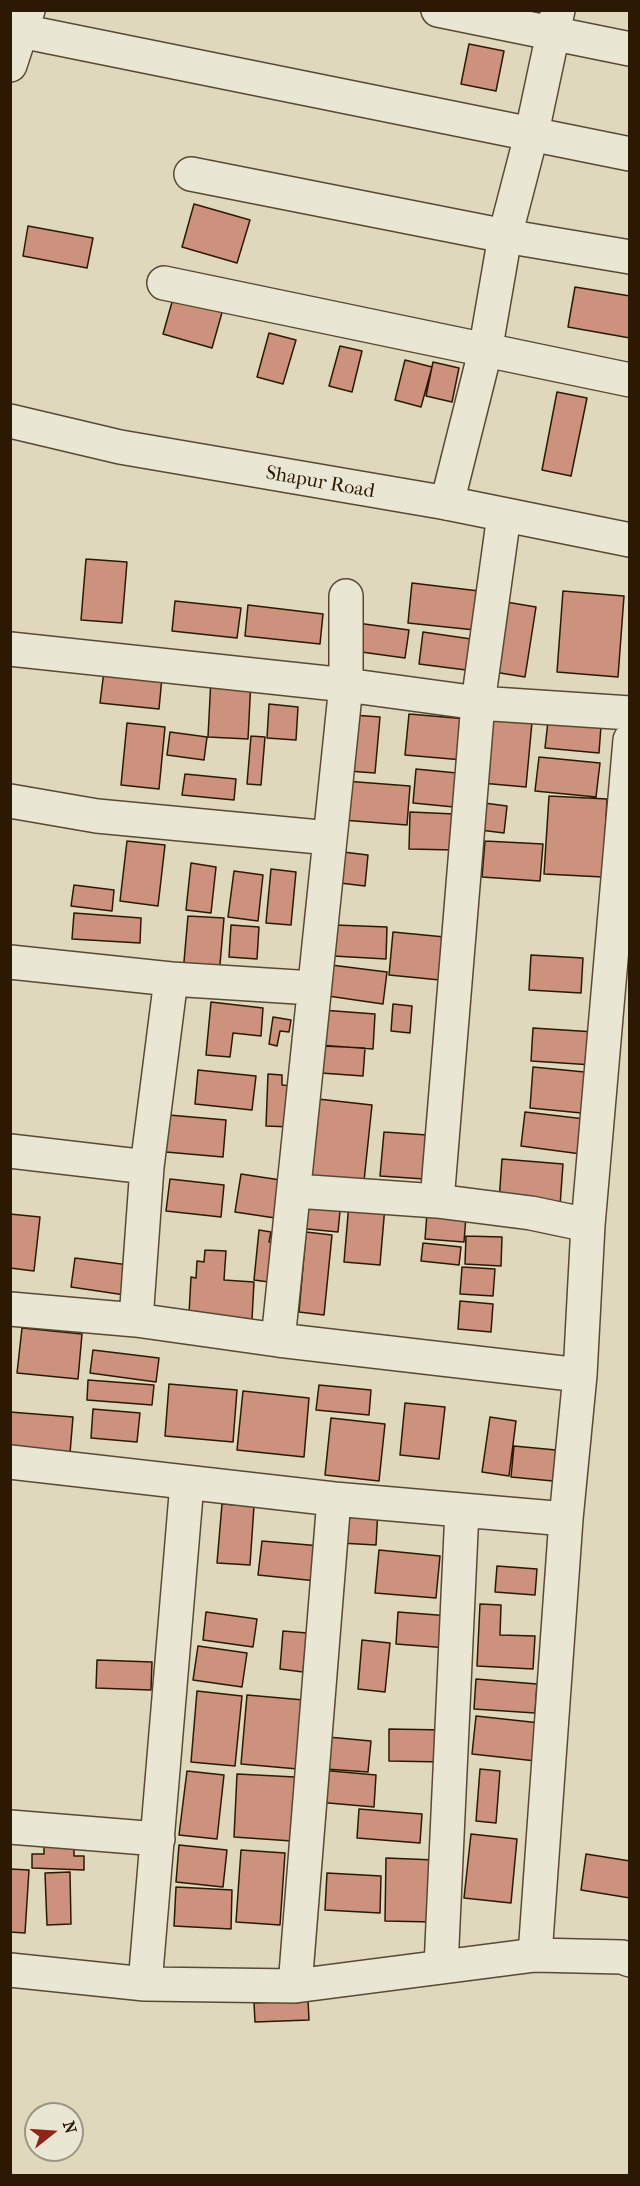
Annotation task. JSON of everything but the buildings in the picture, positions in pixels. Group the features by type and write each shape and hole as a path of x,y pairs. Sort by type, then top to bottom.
{"street":[{"path":"438,10 556,22 630,49"},
{"path":"10,65 24,21 630,154"},
{"path":"447,503 485,352 505,237 532,132 556,22"},
{"path":"191,174 505,237 630,258"},
{"path":"164,284 485,352 630,380"},
{"name":"Shapur Road","path":"10,421 120,447 447,503 630,540"},
{"path":"436,1201 478,704 504,515"},
{"path":"278,1340 296,1191 313,988 346,685 346,596"},
{"path":"10,649 346,685 478,704 630,713"},
{"path":"535,1955 567,1519 580,1376 588,1225 630,740"},
{"path":"10,801 97,816 330,838"},
{"path":"10,962 171,979 313,988"},
{"path":"135,1320 147,1167 171,979"},
{"path":"10,1151 147,1167"},
{"path":"296,1191 436,1201 531,1213 588,1225"},
{"path":"10,1309 135,1320 278,1340 580,1376"},
{"path":"10,1462 334,1499 567,1519"},
{"path":"145,1984 187,1483"},
{"path":"295,1986 334,1499"},
{"path":"441,1967 462,1510"},
{"path":"10,1827 158,1839"},
{"path":"10,1970 145,1984 295,1986 535,1955 622,1957 630,1960"}]}
